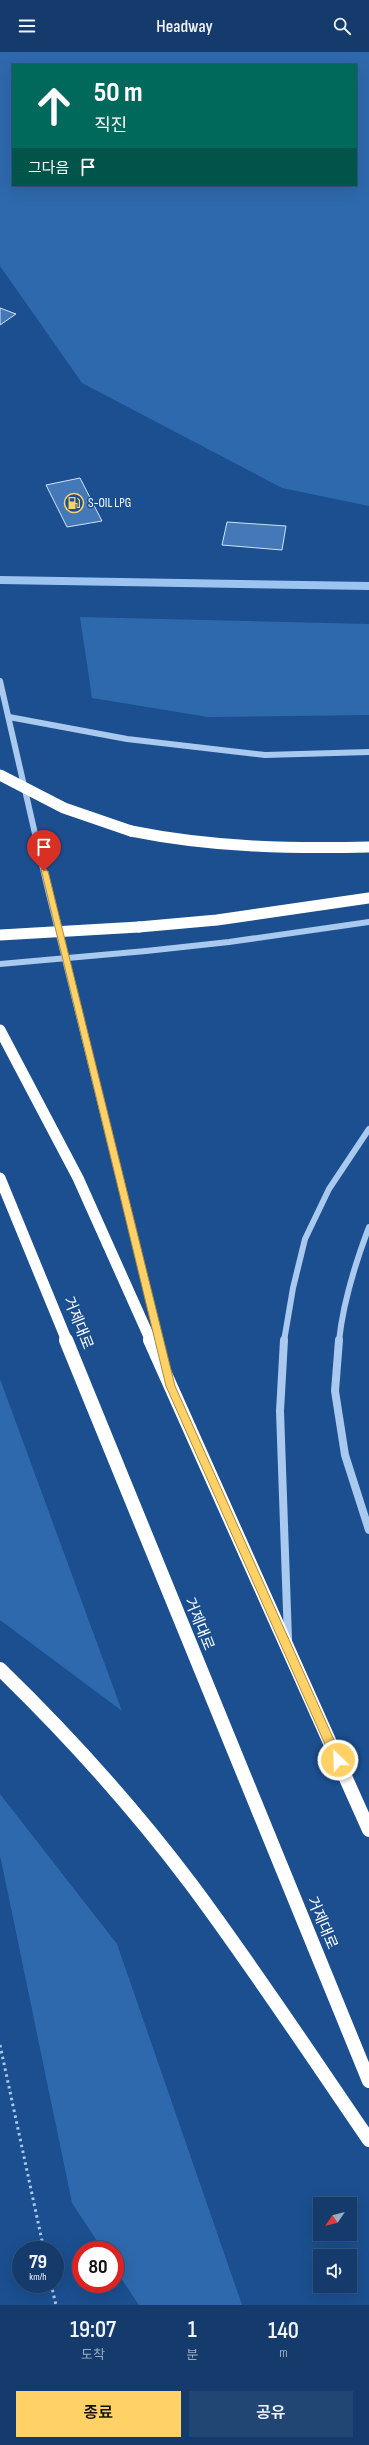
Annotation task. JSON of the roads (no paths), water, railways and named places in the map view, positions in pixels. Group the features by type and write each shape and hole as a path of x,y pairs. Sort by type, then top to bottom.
{"highway":[{"path":"0,776 43,799 71,811 131,831 163,838 225,847 295,849 369,847"},
{"path":"0,935 139,927 217,920 369,898"},
{"path":"0,1030 78,1178 369,1830"},
{"name":"거제대로","path":"0,1178 369,2081"},
{"path":"0,1669 39,1706 163,1847 224,1929 369,2140"}],"street":[{"path":"0,680 47,886 171,1386"},
{"path":"9,717 127,739 265,755 369,752"},
{"path":"0,964 229,942 369,922"},
{"path":"288,1649 280,1411 284,1336 293,1288 306,1239 329,1190 369,1129"},
{"path":"369,1227 356,1261 341,1322 335,1391 345,1455 369,1530"}],"waterway":[{"path":"0,580 369,586"}],"place":[{"name":"S-OIL LPG","path":"74,503"}]}
